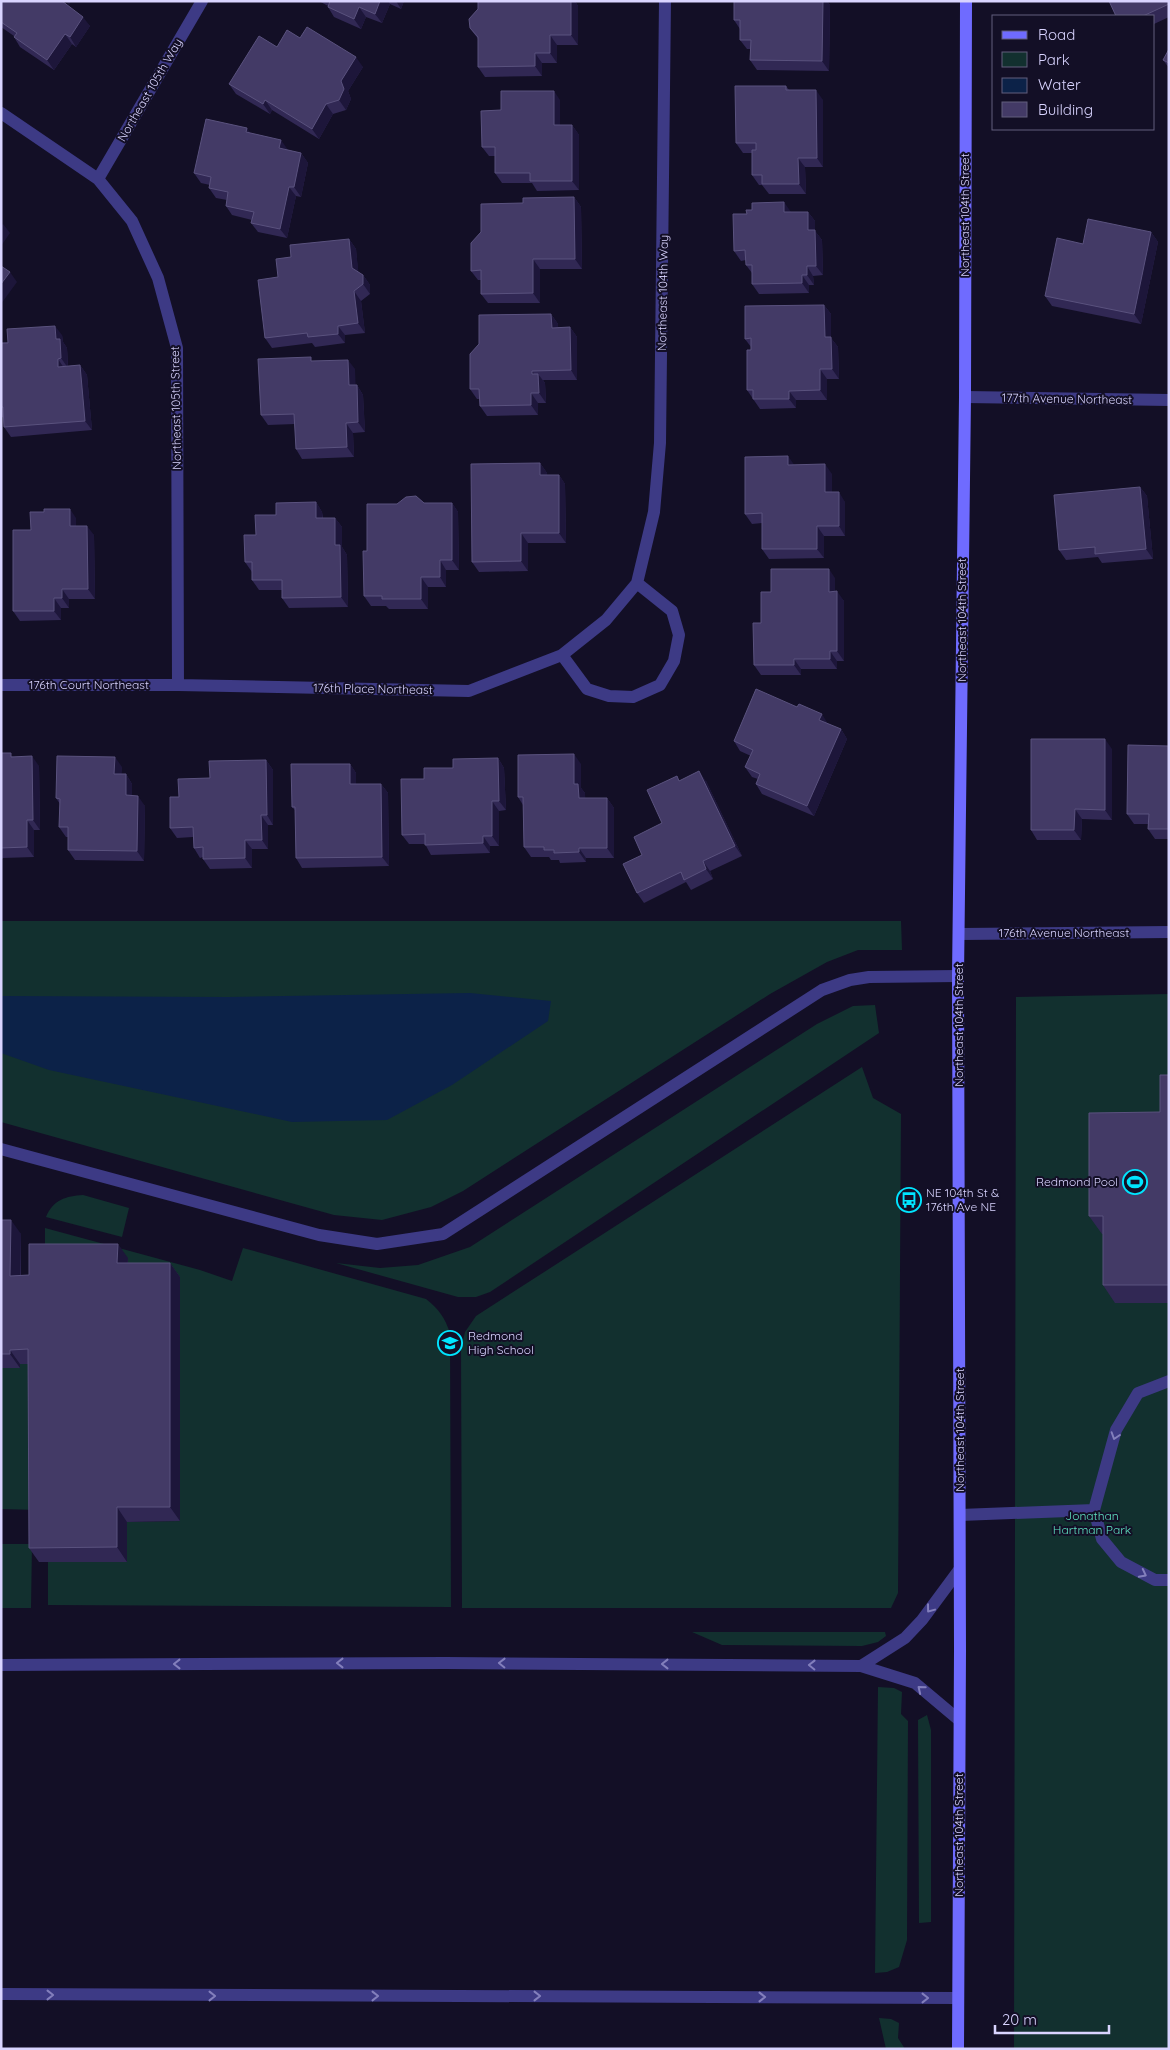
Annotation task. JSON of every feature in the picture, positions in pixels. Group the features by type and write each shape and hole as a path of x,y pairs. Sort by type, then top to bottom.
{"street":[{"name":"Northeast 105th Way","path":"98,179 202,1"},
{"name":"Northeast 104th Way","path":"606,620 636,583 654,512 660,443 665,1"},
{"name":"Northeast 104th Street","path":"958,2049 960,1515 958,976 965,397 966,1"},
{"name":"Northeast 105th Street","path":"1,113 98,179 132,221 158,278 177,348 178,685"},
{"name":"177th Avenue Northeast","path":"965,397 1169,400"},
{"path":"562,655 588,689 595,692 610,696 633,697 660,685 674,661 679,635 672,612 636,583"},
{"name":"176th Place Northeast","path":"178,685 469,691 562,655 606,620"},
{"name":"176th Court Northeast","path":"1,686 178,685"},
{"name":"176th Avenue Northeast","path":"960,934 1169,932"},
{"path":"1,1149 319,1235 377,1244 443,1234 822,990 850,980 869,977 958,976"},
{"path":"1169,1381 1138,1393 1116,1430 1094,1510 1102,1539 1121,1562 1155,1580 1169,1580"},
{"path":"960,1515 1094,1510"},
{"path":"861,1666 905,1638 922,1620 959,1570"},
{"path":"1,1665 445,1663 861,1666 915,1683 959,1720"},
{"path":"1,1994 958,1998"}],"green space":[{"path":"1,921 901,921 902,950 858,950 827,962 770,994 463,1191 431,1207 382,1220 334,1215 1,1122"},
{"name":"Jonathan Hartman Park","path":"1169,994 1169,2049 1014,2049 1016,997"},
{"path":"875,1005 879,1033 490,1292 476,1297 458,1297 336,1263 380,1268 418,1265 470,1247 817,1024 853,1006"},
{"path":"862,1067 873,1098 901,1114 898,1593 891,1608 462,1608 461,1349 465,1332 476,1316"},
{"path":"83,1195 129,1208 122,1237 46,1217 52,1207 61,1200 71,1196"},
{"path":"45,1228 200,1270 232,1281 243,1248 426,1299 435,1306 444,1318 450,1333 451,1607 48,1605 48,1562 127,1562 127,1522 180,1521 45,1258"},
{"path":"20,1364 38,1364 39,1510 1,1509 1,1368 20,1368"},
{"path":"1,1544 32,1544 31,1608 1,1608"},
{"path":"692,1632 885,1632 886,1636 878,1642 862,1646 722,1645"},
{"path":"878,1687 894,1688 902,1692 901,1714 908,1721 907,1940 899,1967 887,1972 875,1973"},
{"path":"927,1715 931,1730 931,1922 919,1923 918,1720"},
{"path":"879,2018 891,2019 899,2023 898,2038 905,2049 886,2049"}],"water":[{"path":"470,993 551,1001 548,1021 452,1085 387,1120 292,1122 49,1070 1,1053 1,996 228,997"}],"building":[{"path":"1,1 62,1 83,17 70,37 65,34 47,60 14,37 17,33 1,22"},
{"path":"330,1 380,1 375,14 359,7 354,19 328,7"},
{"path":"478,1 571,1 571,35 550,35 550,53 535,53 535,66 478,67 478,37 470,28 469,19 478,9"},
{"path":"734,1 823,1 822,61 750,60 751,40 740,40 740,20 734,20"},
{"path":"1109,1 1169,1 1169,4 1145,15 1116,15"},
{"path":"307,27 356,57 341,81 344,89 339,100 326,104 312,129 265,100 263,104 229,84 259,36 277,47 287,30 300,38"},
{"path":"1169,49 1169,63 1163,60"},
{"path":"735,86 786,86 786,90 816,90 817,158 798,158 799,184 762,184 762,175 752,175 752,150 756,150 756,143 736,143"},
{"path":"501,91 554,91 554,125 572,125 572,181 530,181 530,173 495,173 495,147 482,147 481,111 501,110"},
{"path":"206,119 247,128 246,132 281,140 279,148 301,153 294,187 289,187 280,229 251,223 254,212 226,206 228,192 209,188 211,177 194,173"},
{"path":"574,197 575,259 533,259 533,293 481,294 481,270 471,271 471,243 481,232 481,204 523,203 523,198"},
{"path":"784,202 784,212 808,212 808,230 815,230 816,266 807,266 807,275 802,275 802,283 752,284 752,265 746,265 745,250 734,251 733,214 747,214 746,210 752,210 752,203"},
{"path":"1088,219 1151,232 1134,314 1045,296 1057,238 1083,244"},
{"path":"349,239 352,268 363,275 363,284 354,291 358,323 338,326 338,334 308,337 307,333 265,338 258,280 278,277 276,259 291,257 290,245"},
{"path":"1,266 10,272 1,284"},
{"path":"824,305 825,337 831,337 832,369 820,369 820,390 789,391 789,399 753,399 753,390 747,390 747,350 751,350 751,338 745,339 745,306"},
{"path":"551,314 552,328 570,327 571,370 532,371 532,374 538,374 539,393 531,393 531,405 480,406 479,389 470,389 470,354 479,344 479,315"},
{"path":"55,326 56,339 60,339 61,358 58,359 58,367 80,365 85,421 4,427 3,407 1,407 1,343 8,343 7,329"},
{"path":"311,357 311,361 348,360 349,385 357,385 358,422 346,423 347,447 296,449 294,414 261,415 258,359"},
{"path":"788,456 788,465 825,464 825,492 839,492 839,526 817,526 817,549 762,549 762,513 745,514 745,457"},
{"path":"540,463 540,475 559,475 559,533 521,533 521,561 472,562 471,464"},
{"path":"1140,487 1146,549 1095,554 1095,547 1059,550 1054,495"},
{"path":"416,496 424,503 452,503 452,560 440,560 440,577 421,577 421,599 382,599 382,596 364,596 363,551 367,551 367,504 397,504 406,497"},
{"path":"316,502 316,518 335,518 335,545 340,545 341,597 282,598 282,580 252,580 252,562 245,562 244,535 256,535 255,515 276,515 276,503"},
{"path":"44,509 70,509 70,526 87,526 88,589 62,589 62,598 54,598 54,611 13,611 13,530 31,530 30,512 44,512"},
{"path":"771,569 829,569 829,592 837,591 837,651 830,651 830,659 794,659 794,665 754,665 753,623 761,623 761,592 771,592"},
{"path":"756,689 797,707 799,704 822,714 819,720 841,729 807,806 756,784 760,774 745,767 753,750 734,741"},
{"path":"1031,739 1105,739 1105,810 1075,809 1074,830 1031,830"},
{"path":"1128,745 1169,746 1169,829 1148,829 1149,814 1127,814"},
{"path":"1,753 11,753 11,757 32,756 33,820 27,820 27,847 1,848"},
{"path":"574,754 574,784 578,784 579,798 607,798 607,848 579,848 579,852 554,853 554,850 544,850 544,847 524,847 523,797 518,797 518,755"},
{"path":"57,756 115,757 114,774 126,774 126,795 138,796 137,851 68,850 68,827 59,827 60,799 56,798"},
{"path":"498,758 499,801 492,801 492,836 483,836 483,843 425,845 425,834 402,835 401,779 424,779 424,768 453,768 453,759"},
{"path":"266,760 267,815 261,815 262,840 245,840 245,858 203,859 203,847 194,848 193,827 170,828 170,797 179,797 178,779 210,778 209,761"},
{"path":"291,764 350,764 350,784 381,784 382,857 296,858 295,807 292,807"},
{"path":"699,771 735,846 703,861 706,869 684,880 681,872 637,893 623,864 642,855 634,837 662,823 647,790 677,776 679,781"},
{"name":"Redmond Pool","path":"1160,1075 1169,1075 1169,1285 1103,1285 1103,1216 1089,1216 1089,1113 1160,1112"},
{"path":"1,1220 11,1220 10,1276 29,1275 29,1244 118,1244 117,1263 170,1263 170,1507 117,1507 117,1547 29,1548 28,1349 10,1350 10,1354 1,1354"}],"place":[{"name":"Redmond Pool","path":"1135,1182"},
{"name":"NE 104th St & 176th Ave NE","path":"909,1200"},
{"name":"Redmond High School","path":"450,1343"}]}
